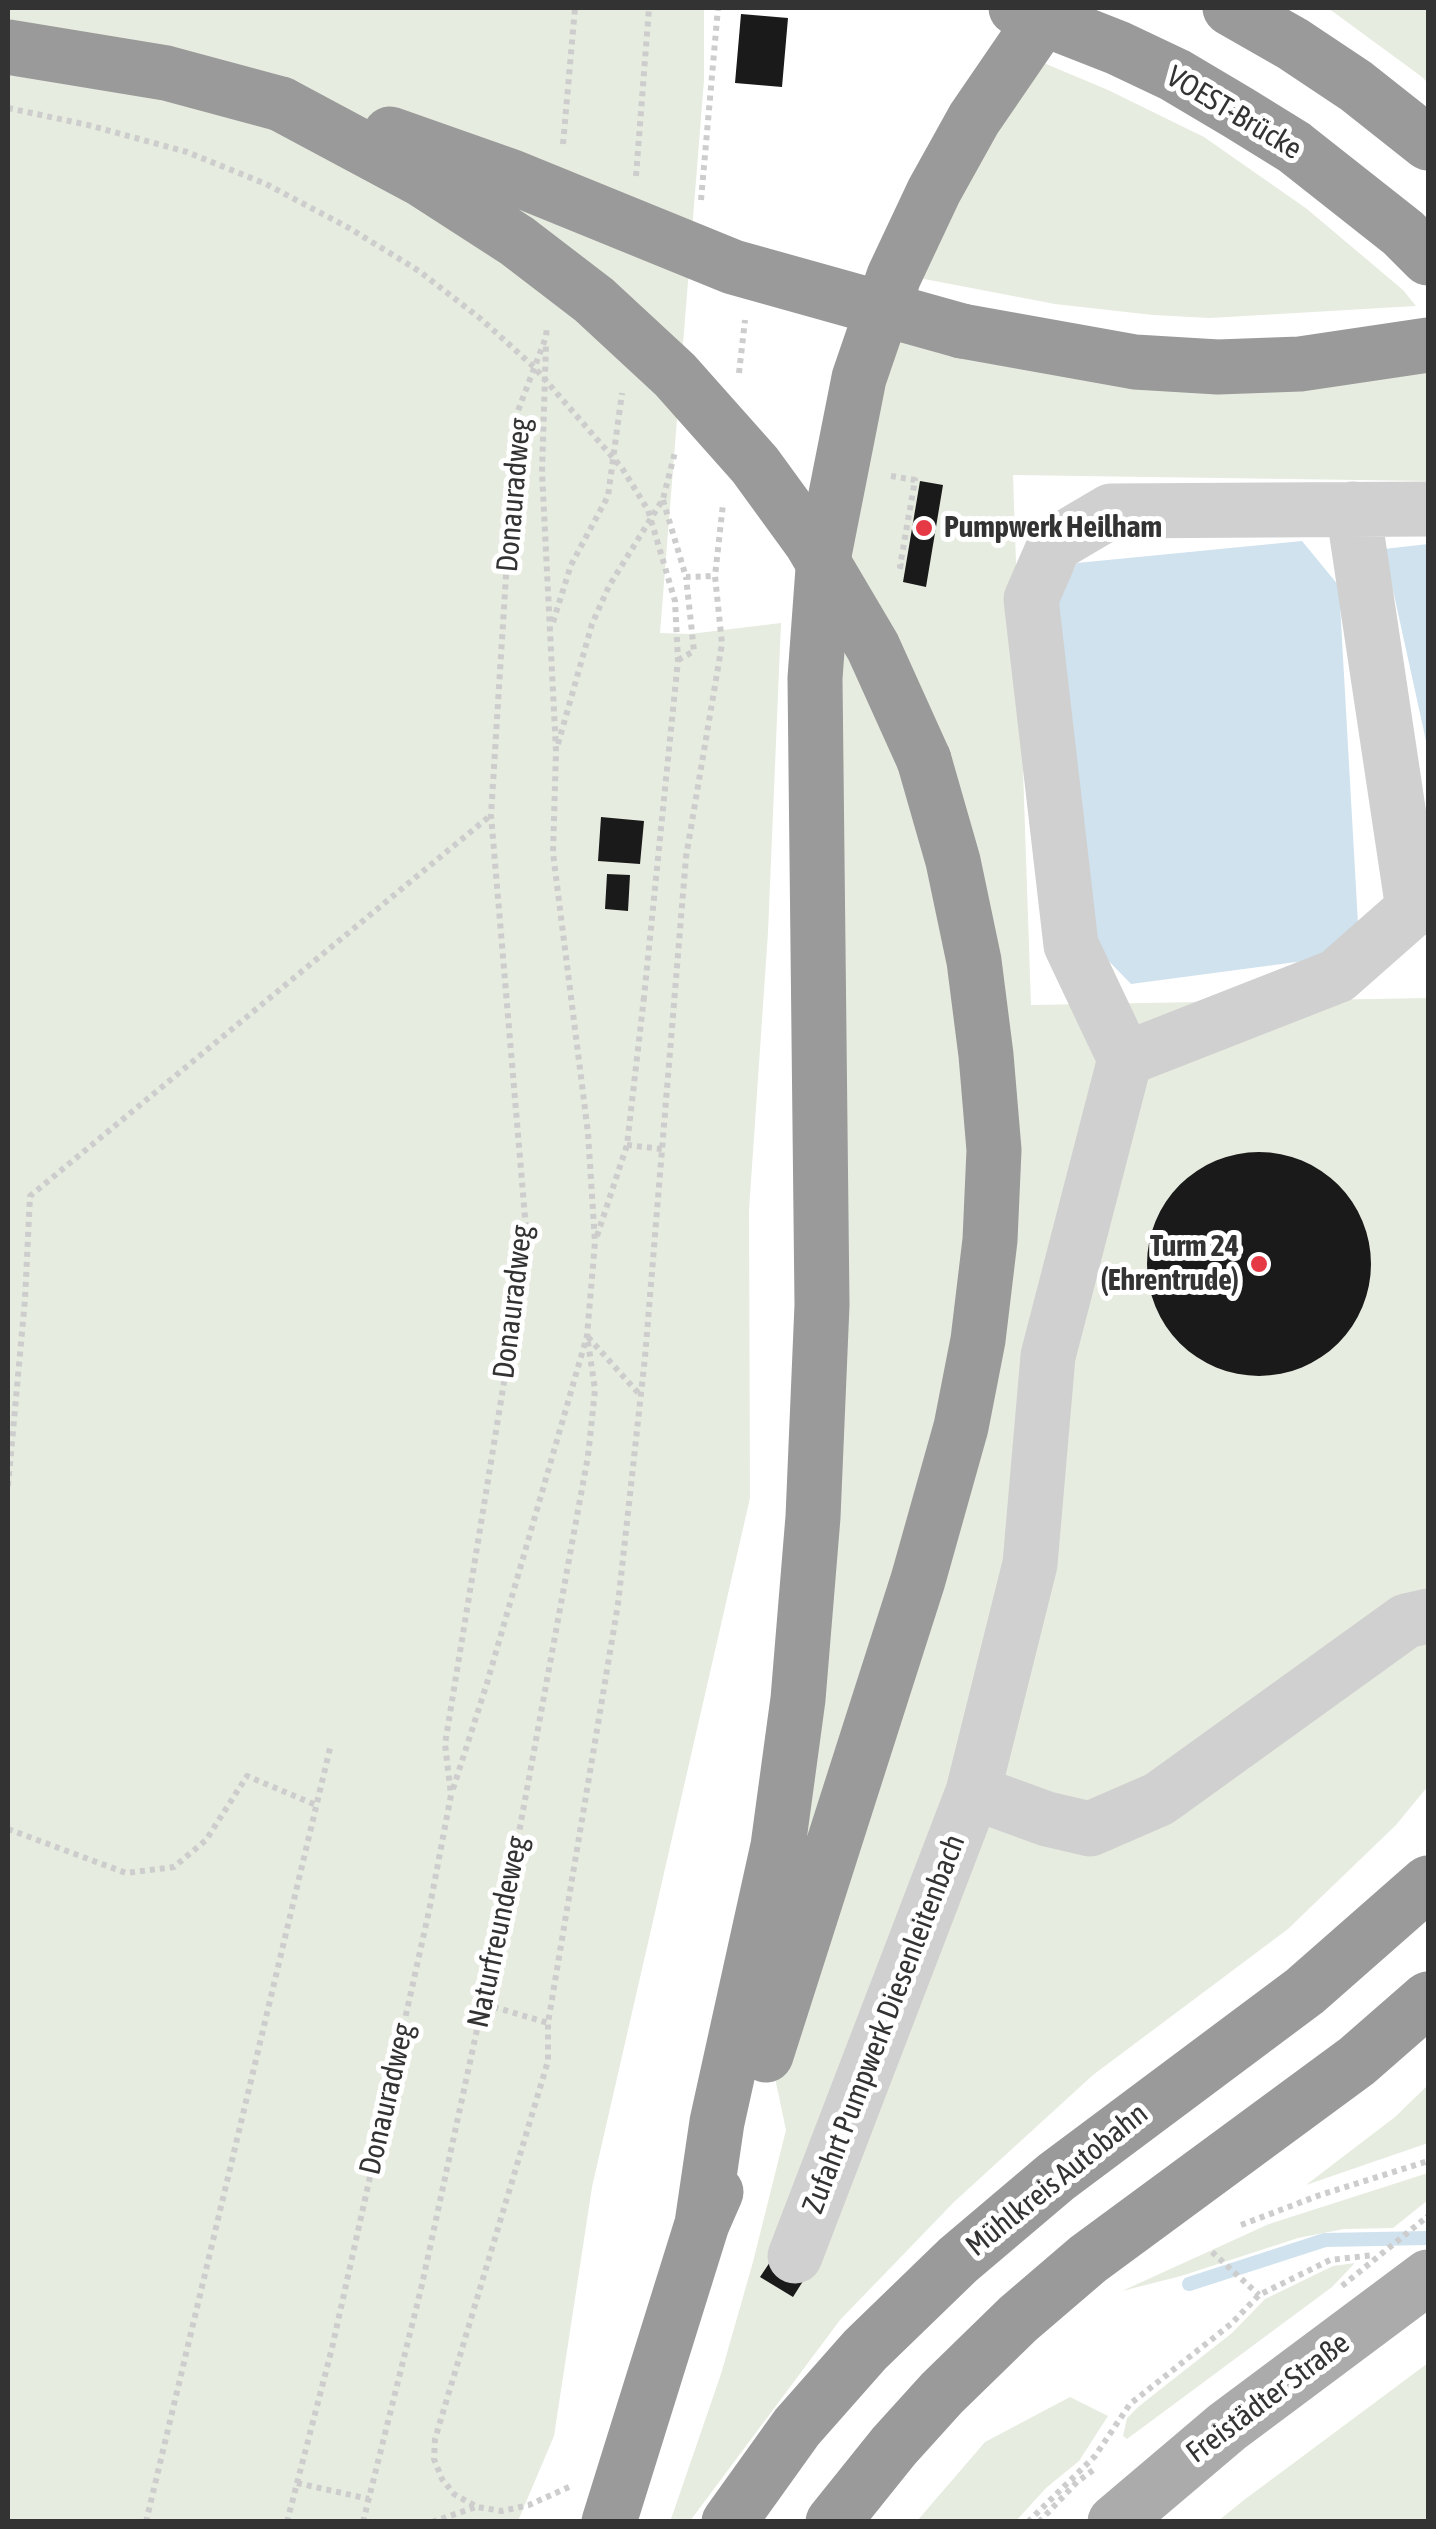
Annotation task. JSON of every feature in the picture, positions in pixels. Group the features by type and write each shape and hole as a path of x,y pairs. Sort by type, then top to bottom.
{"highway":[{"name":"VOEST-Brücke","path":"1016,8 1118,48 1240,113 1307,157 1428,258"},
{"path":"702,2224 717,2122 778,1846 798,1698 813,1516 822,1306 815,678 830,514 860,378 894,276 934,190 974,120 1050,8"},
{"path":"1230,8 1356,86 1428,143"},
{"path":"8,47 166,72 410,140 733,266 962,330 1135,362 1218,367 1300,364 1428,346"},
{"path":"281,104 421,179 517,240 594,300 676,375 754,464 811,542 873,647 924,760 970,944 986,1055 994,1150 990,1240 978,1340 961,1427 918,1580 744,2128 702,2224 596,2501"},
{"name":"Mühlkreis Autobahn","path":"728,2522 808,2414 865,2350 958,2260 1056,2178 1305,1991 1428,1883"},
{"path":"833,2522 942,2393 1018,2319 1104,2248 1357,2061 1428,1999"}],"main road":[{"name":"Freistädter Straße","path":"1114,2522 1228,2427 1428,2279"}],"lane":[{"path":"1353,509 1420,908 1337,976 1125,1059 1071,945 1031,600 1055,544 1111,510 1353,509 1428,510"},
{"name":"Zufahrt Pumpwerk Diesenleitenbach","path":"795,2256 973,1792 1030,1564 1048,1356 1125,1059"},
{"path":"973,1792 1048,1819 1090,1829 1160,1799 1406,1621 1428,1616"}],"path":[{"path":"562,163 575,8"},
{"path":"8,108 88,124 187,152 266,184 349,228 419,272 482,320 534,367 622,468 648,510 675,601 678,660 627,1145 594,1242"},
{"path":"738,379 747,300"},
{"name":"Donauradweg","path":"287,2522 374,2159 451,1795 445,1744 527,1241 491,815 516,416 546,338 548,318"},
{"path":"451,1795 587,1336 594,1242 588,1133 553,853 556,751 542,472 546,338"},
{"path":"556,751 598,611 609,586 663,499 675,452"},
{"path":"876,474 915,480 900,566 906,567"},
{"path":"596,2501 502,2510 477,2507 454,2494 442,2479 434,2459 435,2439 548,2061 548,2022 618,1604 686,858 722,644 715,576 724,498"},
{"path":"663,499 686,577 694,651 678,660"},
{"path":"686,577 715,576"},
{"path":"8,1486 30,1196 491,815"},
{"path":"627,1145 662,1148"},
{"path":"587,1336 640,1395"},
{"name":"Naturfreundeweg","path":"364,2522 421,2289 523,1814 588,1456 595,1390 587,1336"},
{"path":"146,2522 331,1744"},
{"path":"8,1830 126,1872 174,1867 206,1840 246,1776 316,1805"},
{"path":"484,2004 548,2022"},
{"path":"1240,2226 1320,2195 1428,2162"},
{"path":"1342,2286 1428,2215"},
{"path":"1212,2252 1259,2295"},
{"path":"1028,2522 1095,2456 1130,2404 1230,2324 1259,2295 1330,2260 1367,2255"},
{"path":"1039,2522 1077,2482"},
{"path":"297,2483 369,2499"},
{"path":"432,2522 477,2507"},
{"path":"474,2522 477,2507"}],"shaded area":[{"path":"8,8 704,8 704,80 660,633 690,634 781,623 768,932 749,1210 750,1498 592,2187 554,2436 518,2521 8,2522"},
{"path":"1328,8 1428,8 1428,83 1422,77"},
{"path":"1039,61 1204,137 1307,209 1403,290 1416,306 1210,318 1153,315 1055,304 919,278 934,242"},
{"path":"904,333 1428,369 1428,481 1013,475 1031,1005 1428,998 1428,1786 1396,1825 1288,1929 1093,2075 954,2202 840,2320 690,2521 670,2522 721,2374 786,2130 768,2045 832,695 868,413"},
{"path":"1428,2085 1428,2143 1306,2185 1395,2117"},
{"path":"1428,2173 1428,2200 1393,2228 1344,2229 1298,2238 1122,2291 1269,2224"},
{"path":"1355,2263 1332,2287 1127,2439 1123,2436 1127,2418 1138,2407 1232,2333 1265,2299 1333,2266"},
{"path":"1428,2363 1428,2521 1218,2521 1244,2500"},
{"path":"1070,2397 1108,2416 1079,2461 1046,2488 1016,2521 917,2521 985,2442"}],"water":[{"path":"1302,541 1339,586 1358,924 1319,959 1131,984 1097,949 1050,616 1077,563"},
{"path":"1428,544 1428,750 1384,549"}],"building":[{"path":"741,14 788,18 782,87 735,83"},
{"name":"Pumpwerk Heilham","path":"920,481 943,485 926,587 903,582"},
{"path":"601,817 644,821 640,864 598,861"},
{"path":"607,874 630,875 628,911 605,909"},
{"name":"Turm 24 (Ehrentrude)","path":"1259,1152 1302,1160 1338,1185 1363,1221 1371,1264 1363,1307 1338,1343 1302,1368 1259,1376 1216,1368 1180,1343 1155,1307 1147,1264 1155,1221 1180,1185 1216,1160"},
{"path":"772,2259 805,2278 793,2297 760,2277"}],"waterway":[{"path":"1189,2284 1325,2240 1428,2238"}],"place":[{"name":"Pumpwerk Heilham","path":"924,528"},
{"name":"Turm 24 (Ehrentrude)","path":"1259,1264"}]}
